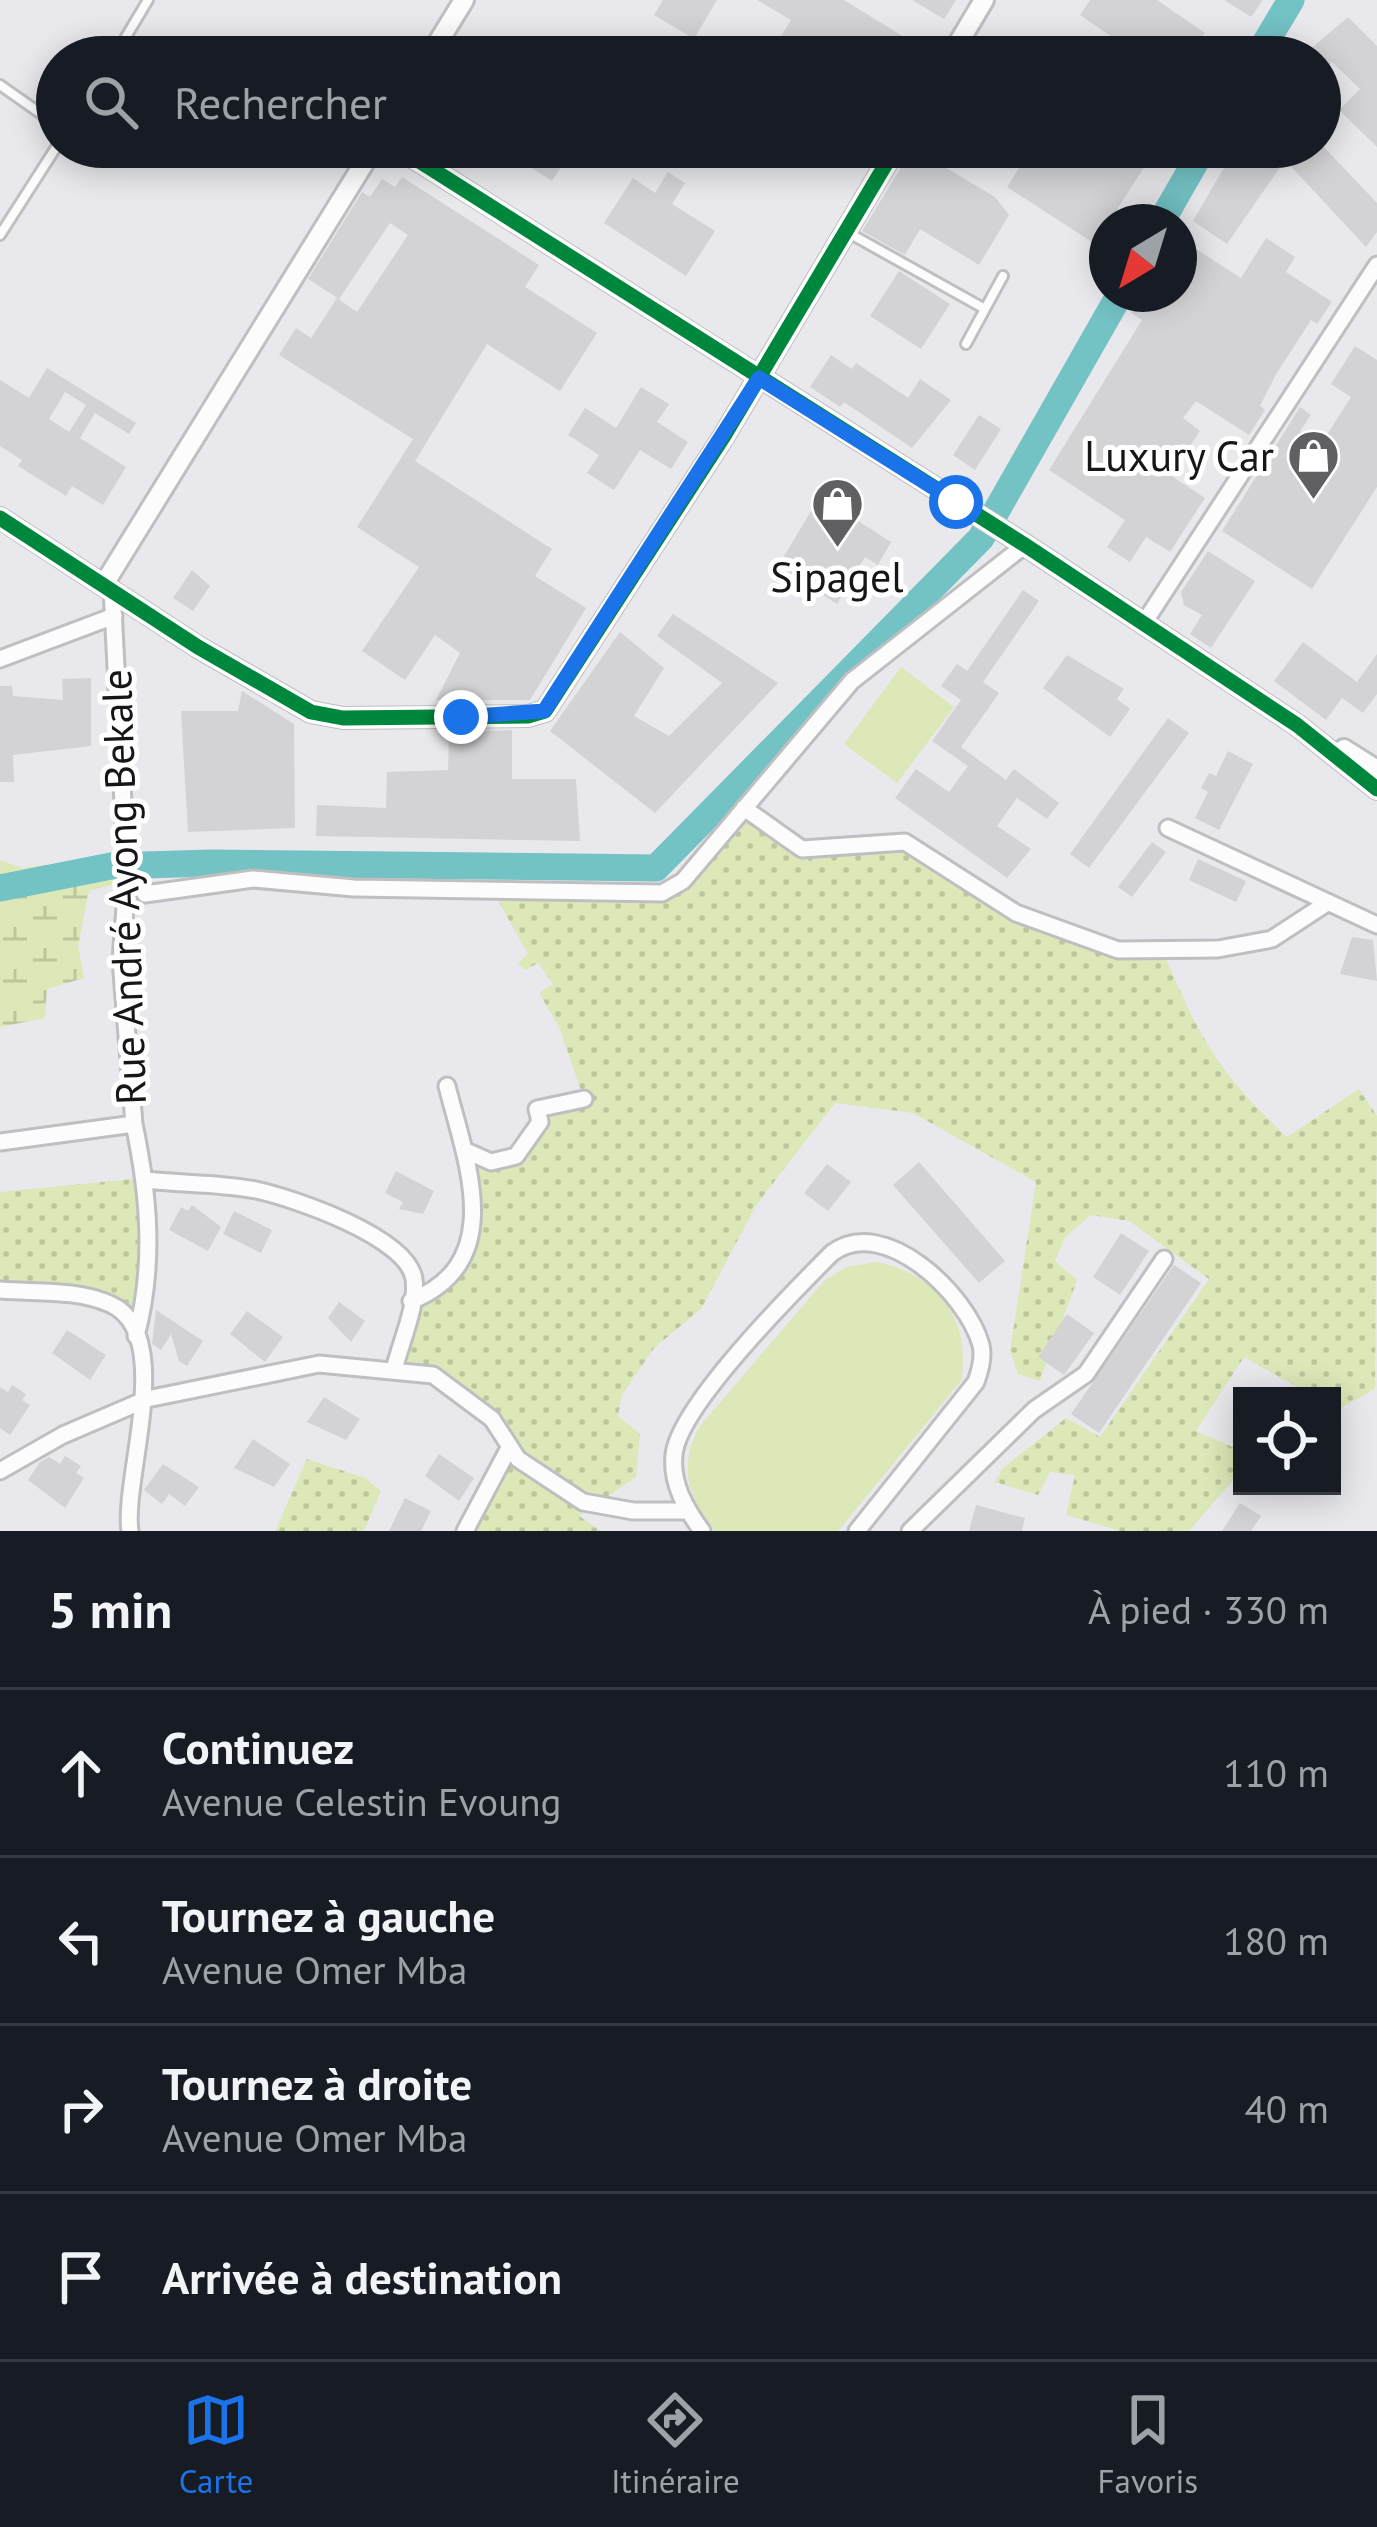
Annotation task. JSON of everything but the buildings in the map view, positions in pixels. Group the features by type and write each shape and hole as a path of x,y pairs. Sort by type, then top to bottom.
{"street":[{"path":"442,36 464,0"},
{"path":"963,36 984,0"},
{"path":"108,587 361,168"},
{"path":"430,168 1016,540 1376,778"},
{"path":"0,518 262,686 324,716 504,717 544,711 759,378 884,168"},
{"path":"1144,623 1377,265"},
{"path":"145,894 253,879 354,889 662,893 683,880 852,681 1016,540"},
{"name":"Rue André Ayong Bekale","path":"0,1142 55,1139 134,1124 121,960 127,881 114,616 108,587"},
{"path":"0,659 114,616"},
{"path":"1297,725 1352,754 1376,778"},
{"path":"744,808 802,849 905,842 1016,913 1118,950 1218,949 1272,939 1327,903"},
{"path":"1168,828 1377,925"},
{"path":"411,1301 441,1289 465,1247 474,1177 447,1086"},
{"path":"464,1150 491,1162 516,1156 539,1122 536,1109 584,1100"},
{"path":"130,1531 128,1485 147,1399 136,1336 149,1271 145,1180 134,1124"},
{"path":"145,1180 256,1190 362,1229 409,1265 415,1282 394,1370"},
{"path":"702,1531 687,1511 673,1459 687,1420 832,1253 846,1244 874,1242 936,1280 969,1321 982,1352 976,1382 857,1531"},
{"path":"910,1531 1034,1409 1087,1374 1165,1259"},
{"path":"0,1290 85,1295 116,1306 136,1336"},
{"path":"0,1472 63,1435 147,1399 302,1365 394,1370 433,1375 492,1419 509,1448 583,1502 633,1511 687,1511"},
{"path":"465,1531 509,1448"}],"lane":[{"path":"127,36 148,0"},
{"path":"0,86 36,111"},
{"path":"0,235 43,168"},
{"path":"846,231 985,309"},
{"path":"966,344 1004,276"}],"green space":[{"path":"901,667 954,707 897,783 844,744"},
{"path":"744,808 802,849 905,842 1016,913 1118,950 1162,949 1212,1051 1287,1137 1359,1089 1377,1116 1375,1389 1341,1408 1341,1387 1297,1387 1244,1357 1196,1431 1233,1447 1233,1480 1189,1531 1120,1531 1066,1515 1075,1475 1050,1472 1038,1495 995,1482 1003,1468 1066,1418 1100,1437 1209,1279 1129,1221 1091,1215 1065,1237 1055,1261 1077,1280 1040,1381 1018,1374 1010,1351 1036,1182 913,1113 835,1103 757,1204 701,1309 654,1348 622,1395 618,1416 640,1434 636,1477 579,1516 601,1531 465,1531 509,1448 487,1417 461,1394 430,1378 394,1370 411,1301 454,1275 474,1205 464,1150 481,1160 527,1145 537,1109 584,1099 559,1027 539,993 553,984 538,963 525,970 518,963 528,954 491,888 662,893"},
{"path":"117,856 119,883 89,891 78,946 84,978 47,989 45,1018 0,1027 0,860 22,868"},
{"path":"144,1178 148,1228 136,1336 116,1306 0,1289 0,1192"},
{"path":"877,1262 917,1277 946,1303 961,1338 961,1381 838,1531 715,1531 689,1481 689,1454 700,1426 825,1280 847,1267"},
{"path":"307,1459 365,1478 381,1491 364,1531 275,1531"}],"waterway":[{"path":"1270,36 1291,0"},
{"path":"1171,204 1192,168"},
{"path":"0,888 111,866 656,868 981,538 1110,312"}],"cycle path":[{"path":"430,168 1025,545 1297,725 1377,789"},
{"path":"0,518 198,647 311,712 343,718 528,716 545,711 724,436 884,168"}],"place":[{"name":"Luxury Car","path":"1313,501"},
{"name":"Sipagel","path":"837,550"}],"route":[{"path":"461,717 528,716 544,711 639,571 759,378 956,502"}]}
